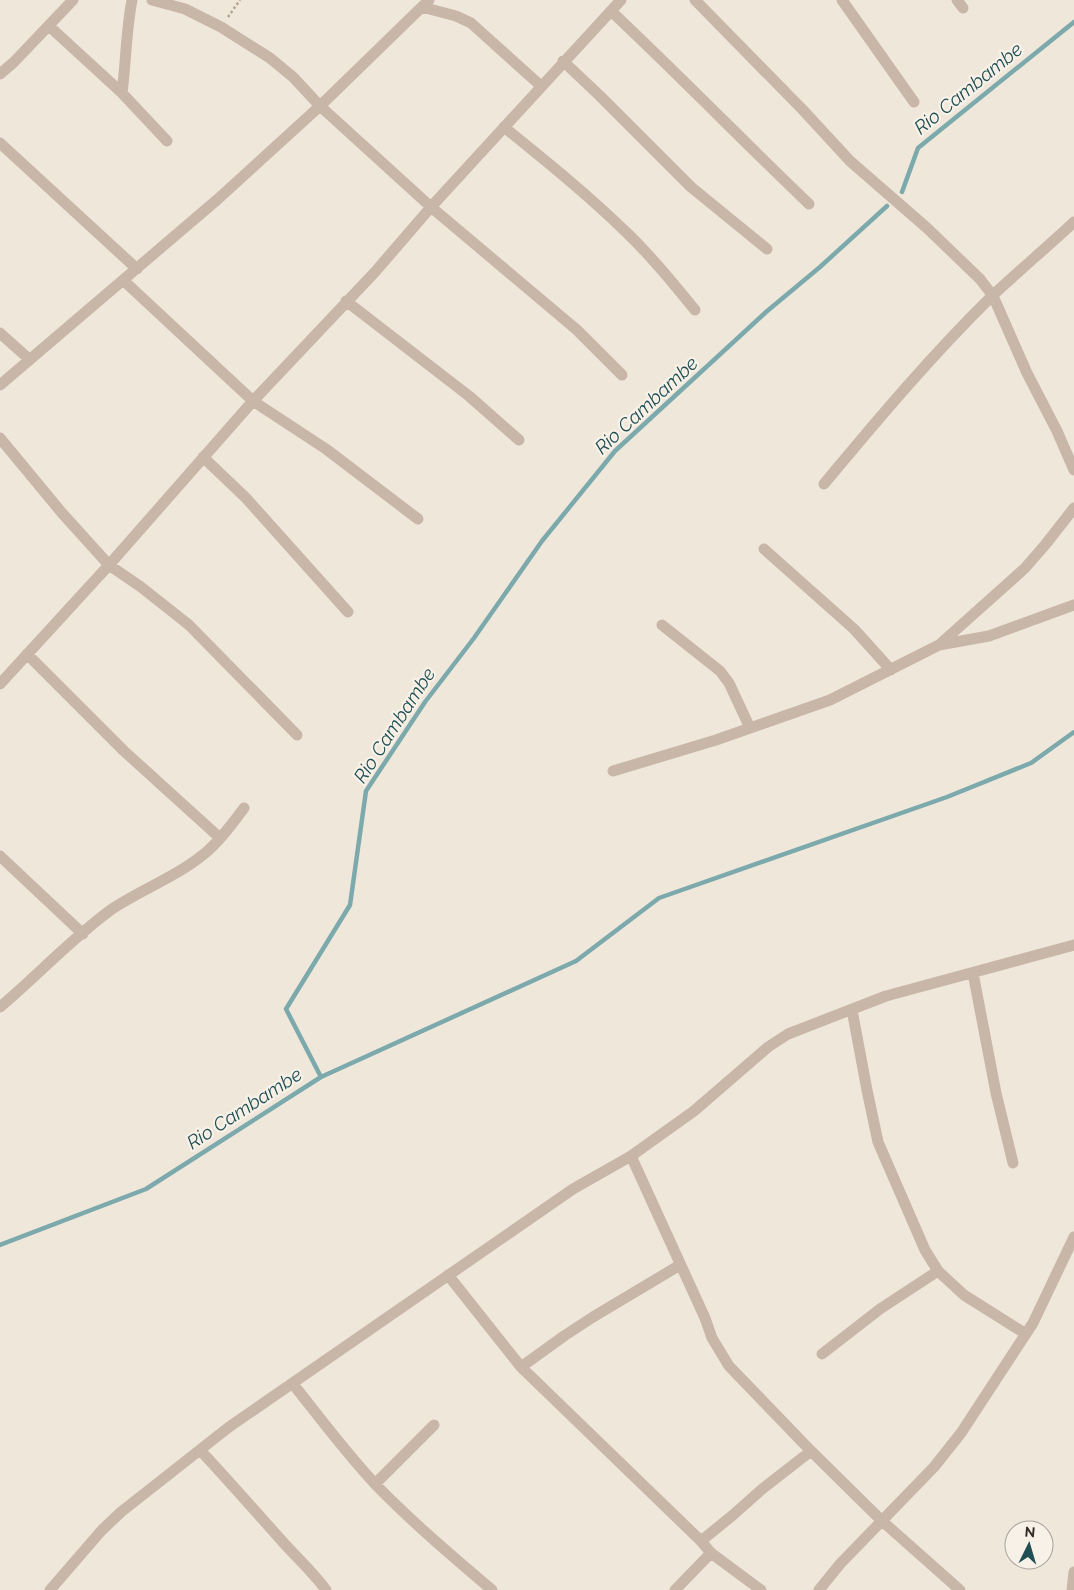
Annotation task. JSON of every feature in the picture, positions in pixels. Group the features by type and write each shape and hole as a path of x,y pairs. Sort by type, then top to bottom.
{"street":[{"path":"0,74 14,62 73,0"},
{"path":"122,93 132,0"},
{"path":"152,0 184,9 221,27 270,58 293,77 320,106 431,206 577,330 622,375"},
{"path":"0,684 109,565 203,457 375,272 431,206 621,0"},
{"path":"695,0 850,161 927,228 980,279 993,296 1027,374 1057,431 1074,470"},
{"path":"842,0 914,102"},
{"path":"0,385 218,199 320,106 426,3 471,23 541,86"},
{"path":"611,11 692,88 808,204"},
{"path":"49,26 122,93 167,141"},
{"path":"563,61 691,187 767,250"},
{"path":"504,127 574,184 627,233 695,310"},
{"path":"0,144 137,269"},
{"path":"824,484 896,397 937,353 993,296 1074,222"},
{"path":"123,280 253,402 326,449 418,518"},
{"path":"346,301 469,396 519,440"},
{"path":"0,333 29,359"},
{"path":"0,438 62,513 109,565 141,587 189,625 297,735"},
{"path":"203,457 246,498 348,612"},
{"path":"613,771 716,740 830,700 939,645 1025,568 1074,508"},
{"path":"764,549 854,629 891,670"},
{"path":"939,645 989,636 1074,606"},
{"path":"662,625 720,671 729,683 750,728"},
{"path":"27,654 124,751 220,838"},
{"path":"0,1008 82,934 112,910 205,854 244,808"},
{"path":"0,856 82,934"},
{"path":"50,1590 102,1530 121,1512 229,1428 573,1189 631,1156 694,1111 768,1047 788,1034 886,996 1074,945"},
{"path":"973,973 996,1093 1013,1164"},
{"path":"852,1010 878,1142 925,1250 938,1271 964,1295 1026,1334"},
{"path":"631,1156 712,1338 729,1366 882,1521 960,1590"},
{"path":"819,1590 840,1564 934,1467 961,1433 1033,1323 1074,1237"},
{"path":"521,1367 585,1322 680,1265"},
{"path":"822,1354 880,1309 938,1271"},
{"path":"448,1275 521,1367 711,1553 761,1590"},
{"path":"293,1384 346,1452 375,1484 412,1521 492,1590"},
{"path":"375,1484 434,1425"},
{"path":"200,1450 240,1492 326,1590"},
{"path":"700,1541 811,1451"},
{"path":"675,1590 711,1553"},
{"path":"1072,1590 1074,1572"}],"path":[{"path":"221,27 240,0"}],"waterway":[{"name":"Rio Cambambe","path":"902,192 918,148 1074,22"},
{"name":"Rio Cambambe","path":"0,1245 146,1189 321,1077 286,1009 350,905 366,791 425,702 474,638 542,541 615,451 766,312 820,267 887,206"},
{"path":"321,1077 576,961 659,898 947,797 1031,763 1074,732"}]}
